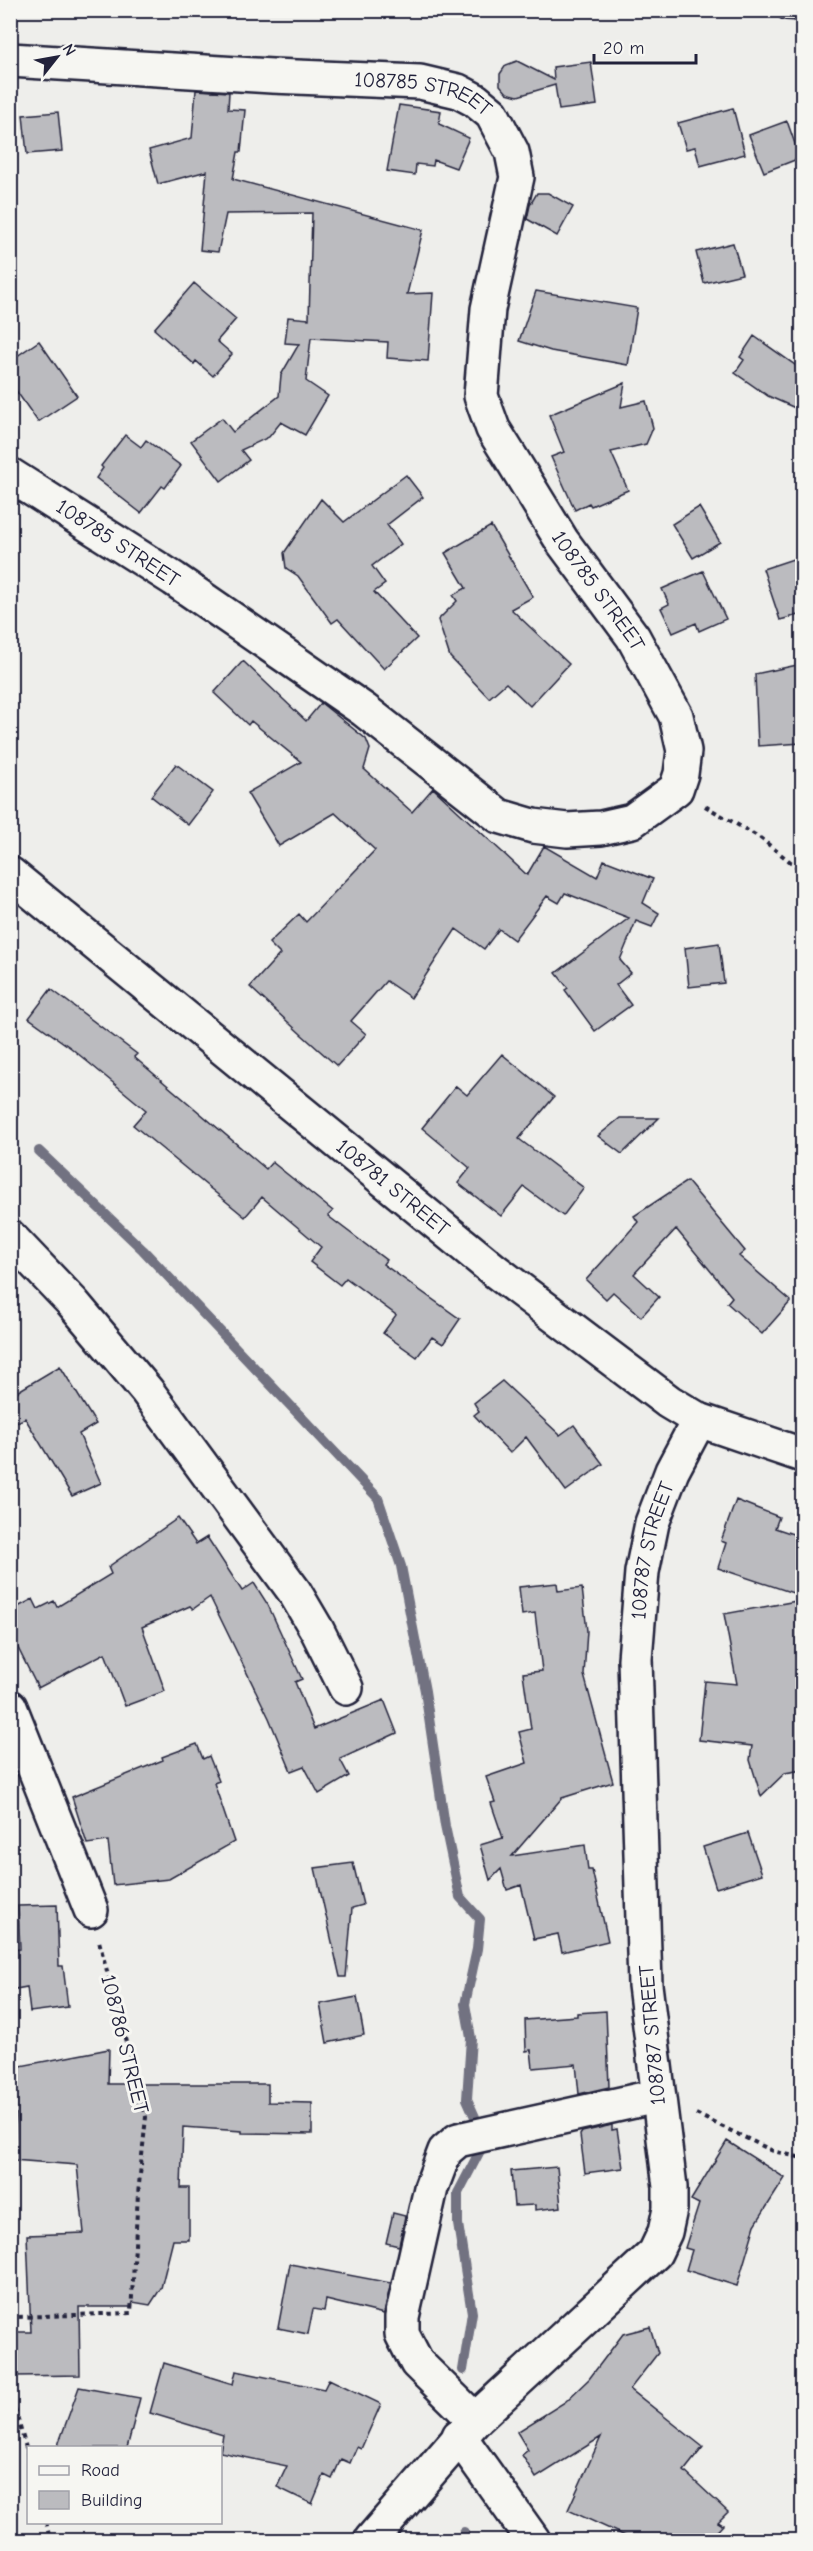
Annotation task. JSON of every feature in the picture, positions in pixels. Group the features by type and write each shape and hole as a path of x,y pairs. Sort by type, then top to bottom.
{"street":[{"name":"108785 STREET","path":"10,60 420,82 475,99 492,114 512,152 517,177 488,309 481,396 493,429 562,541 633,637 676,716 684,751 676,789 632,821 601,828 567,830 533,826 499,816 364,710 174,579 10,475"},
{"name":"108781 STREET","path":"10,874 494,1270 669,1402 699,1420 802,1455"},
{"path":"10,1237 73,1304 147,1391 294,1591 317,1630 346,1688"},
{"name":"108787 STREET","path":"371,2541 467,2428 655,2253 665,2232 670,2209 670,2187 657,2096 645,1973 635,1659 642,1572 652,1523 672,1471 699,1420"},
{"path":"12,1712 91,1910"},
{"path":"533,2541 467,2428 417,2363 402,2334 402,2317 431,2188 446,2151 458,2140 657,2096"}],"lane":[{"path":"786,10 802,11"}],"path":[{"path":"676,789 759,837 802,871"},
{"name":"108786 STREET","path":"10,2320 18,2317 131,2313 138,2194 146,2117 91,1910"},
{"path":"657,2096 773,2151 802,2158"},
{"path":"10,2392 27,2452"},
{"path":"46,2524 50,2541"}],"building":[{"path":"517,61 554,80 553,67 591,62 597,105 559,110 555,85 518,96 507,93 500,85 500,74 506,65"},
{"path":"196,90 229,92 228,109 245,110 241,152 238,152 233,179 423,230 407,294 433,293 428,361 387,358 388,342 311,338 306,381 328,396 305,435 281,422 269,437 241,450 249,460 221,481 191,441 222,418 233,432 279,396 281,375 299,344 285,343 288,317 309,319 312,213 226,214 218,252 200,250 207,171 158,184 149,150 192,138"},
{"path":"399,105 441,111 439,124 469,138 456,168 434,160 433,166 416,164 415,175 387,171"},
{"path":"733,108 745,154 700,166 695,147 686,149 678,123"},
{"path":"58,112 62,151 27,154 23,115"},
{"path":"787,121 800,158 764,172 749,135"},
{"path":"537,193 548,193 573,207 557,236 527,219 530,205"},
{"path":"733,243 742,274 704,283 696,252"},
{"path":"194,283 236,319 217,341 232,354 213,376 196,361 194,364 154,329"},
{"path":"536,291 637,308 628,365 551,351 519,341"},
{"path":"754,336 802,370 802,411 768,396 735,373 744,360 740,357"},
{"path":"39,341 77,396 38,422 10,382 10,361"},
{"path":"625,383 621,407 646,401 653,428 646,444 611,452 628,490 591,506 589,503 575,510 551,457 564,452 549,415"},
{"path":"125,435 141,447 146,440 181,466 165,488 162,486 141,513 96,478 103,468 101,466"},
{"path":"406,475 423,497 387,525 401,544 372,566 385,584 374,592 417,638 384,669 338,619 332,623 298,576 286,568 284,553 321,499 344,522"},
{"path":"699,507 720,542 693,558 672,524"},
{"path":"491,526 533,597 511,609 569,664 530,706 506,683 489,698 450,657 438,620 457,601 453,595 466,588 445,553"},
{"path":"802,556 802,614 780,620 763,569"},
{"path":"703,571 726,619 699,631 696,623 673,633 661,608 669,604 662,589"},
{"path":"243,661 306,721 321,703 366,739 370,749 364,769 412,812 433,788 527,875 544,846 597,877 604,860 653,879 643,903 659,913 652,927 636,921 620,960 631,973 616,985 631,1005 595,1031 565,990 568,988 556,973 629,918 565,893 559,903 547,896 514,940 499,929 484,949 456,929 411,998 386,981 351,1021 366,1034 337,1066 302,1035 250,987 280,954 269,943 299,914 306,922 375,850 335,813 279,846 247,793 301,762 251,721 248,725 214,693"},
{"path":"802,664 802,743 758,746 755,674"},
{"path":"176,764 213,792 188,825 151,796"},
{"path":"719,943 724,983 689,987 685,948"},
{"path":"51,989 137,1054 134,1057 266,1169 272,1162 333,1211 328,1216 386,1260 383,1264 460,1319 443,1344 432,1337 417,1357 383,1333 396,1315 346,1278 340,1285 310,1262 321,1247 262,1197 245,1217 133,1125 146,1110 71,1048 29,1018"},
{"path":"502,1054 554,1097 519,1139 584,1188 563,1216 524,1187 501,1216 458,1183 470,1168 422,1128 456,1086 467,1095"},
{"path":"620,1118 659,1118 622,1154 598,1136"},
{"path":"687,1181 745,1251 739,1256 791,1301 762,1334 727,1303 732,1297 676,1229 634,1274 659,1297 641,1317 613,1292 606,1299 586,1280 638,1222 634,1216"},
{"path":"60,1366 96,1424 79,1434 101,1483 72,1496 25,1418 10,1426 10,1396"},
{"path":"502,1381 560,1435 574,1425 603,1464 566,1491 526,1437 510,1453 474,1415 479,1411 474,1403"},
{"path":"736,1500 779,1517 775,1528 802,1537 802,1596 718,1568 726,1543 721,1541"},
{"path":"178,1518 196,1544 207,1537 242,1591 254,1583 268,1605 302,1679 295,1682 314,1729 384,1700 397,1733 340,1759 349,1776 319,1794 304,1766 291,1771 269,1718 210,1597 193,1609 190,1606 142,1627 165,1691 125,1706 105,1653 38,1688 10,1632 10,1611 33,1599 38,1609 54,1601 57,1607 111,1574 108,1567"},
{"path":"557,1583 558,1591 582,1588 587,1631 584,1675 613,1782 562,1798 512,1856 585,1845 588,1870 592,1870 608,1941 562,1952 558,1934 534,1939 521,1885 507,1890 501,1869 490,1880 480,1845 503,1838 491,1803 495,1802 486,1777 527,1763 519,1732 531,1729 523,1673 542,1671 535,1613 522,1615 519,1587"},
{"path":"802,1600 802,1770 785,1773 761,1796 750,1760 752,1746 699,1740 705,1681 737,1684 724,1614"},
{"path":"197,1744 203,1759 209,1756 219,1781 214,1783 234,1842 169,1879 113,1885 108,1841 87,1844 72,1797"},
{"path":"748,1833 762,1874 716,1888 703,1847"},
{"path":"353,1863 363,1905 352,1908 346,1977 340,1977 315,1868"},
{"path":"57,1905 59,1966 63,1966 68,2007 30,2012 27,1987 10,1990 10,1950 20,1949 18,1906"},
{"path":"357,1997 364,2035 327,2043 320,2004"},
{"path":"606,2011 609,2087 579,2094 576,2064 533,2068 531,2050 526,2051 525,2020"},
{"path":"109,2049 108,2084 268,2084 268,2102 312,2103 312,2134 242,2133 242,2131 183,2127 181,2188 189,2188 189,2240 173,2240 161,2288 150,2305 133,2302 132,2307 79,2307 80,2375 16,2376 15,2332 31,2332 27,2235 84,2233 77,2165 13,2160 16,2114 10,2115 10,2068"},
{"path":"612,2125 612,2130 617,2129 623,2168 585,2173 580,2135 582,2132"},
{"path":"727,2141 785,2178 755,2225 737,2286 686,2270 692,2250 685,2248 699,2204 691,2200"},
{"path":"557,2167 561,2207 535,2210 535,2205 514,2206 511,2171"},
{"path":"393,2213 405,2216 399,2246 386,2243"},
{"path":"290,2264 391,2283 384,2314 326,2300 324,2311 313,2309 308,2334 278,2328"},
{"path":"650,2327 658,2353 630,2389 703,2447 684,2471 728,2512 718,2522 723,2525 708,2541 636,2541 568,2510 601,2437 536,2478 522,2455 528,2450 517,2432 565,2402 589,2379 623,2334"},
{"path":"164,2363 233,2384 236,2371 324,2389 329,2379 381,2404 361,2449 357,2447 350,2463 341,2459 332,2479 324,2475 312,2504 277,2487 287,2466 222,2452 223,2435 150,2413"},
{"path":"79,2387 140,2398 128,2446 58,2446"}],"waterway":[{"path":"39,1151 143,1250 378,1498 401,1566 425,1691 445,1826 460,1897 480,1919 477,1949 465,2004 471,2038 467,2099 475,2117 482,2147 458,2193 458,2224 472,2313 463,2370"},
{"path":"462,2540 464,2532"}]}
